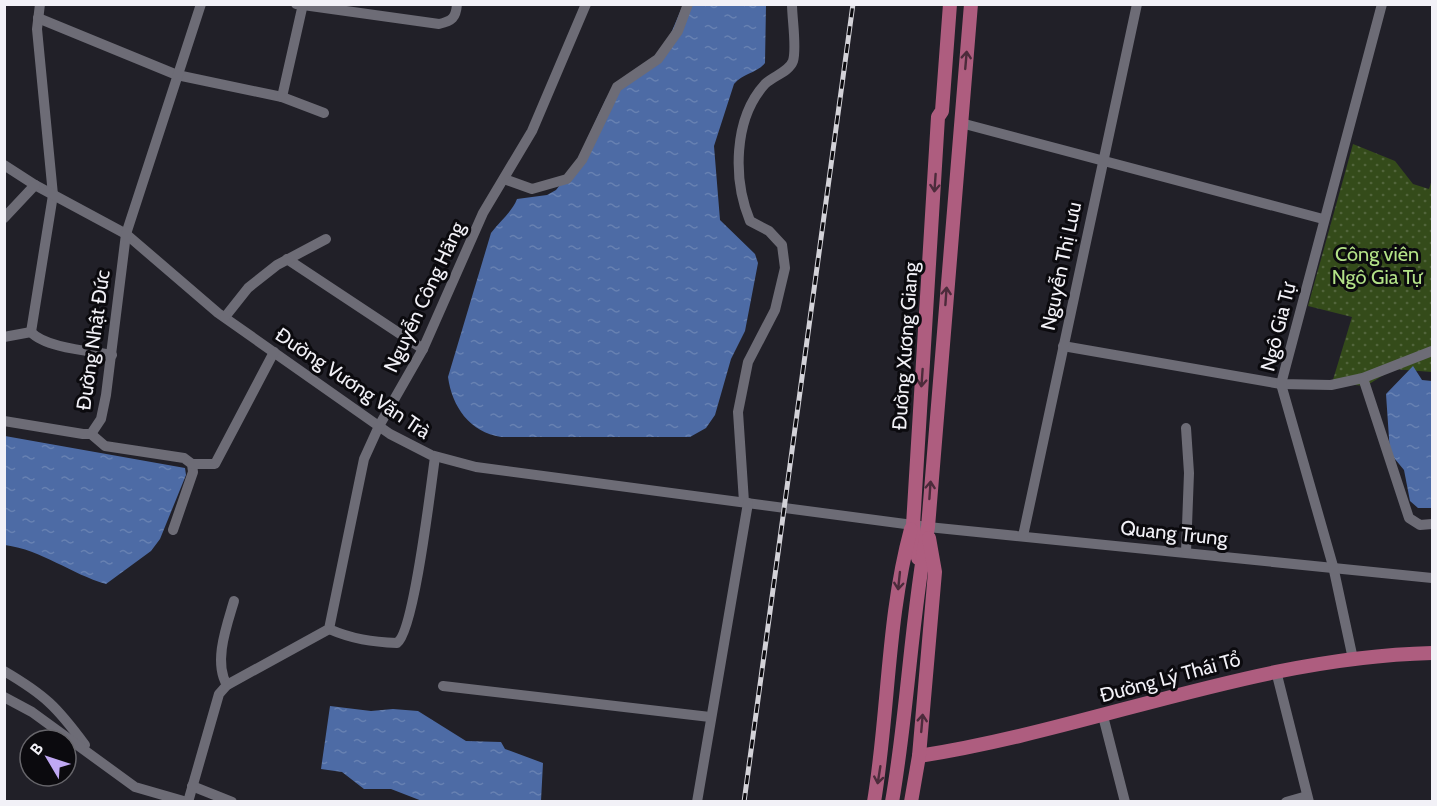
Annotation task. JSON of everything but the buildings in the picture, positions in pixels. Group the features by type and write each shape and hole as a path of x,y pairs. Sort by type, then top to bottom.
{"main road":[{"name":"Đường Xương Giang","path":"920,569 913,525 940,118 951,4"},
{"name":"Đường Xương Giang","path":"892,801 902,744 920,569 928,527 971,4"},
{"path":"953,108 960,122 949,131 940,118 953,108"},
{"path":"874,801 883,748 899,573 913,525"},
{"path":"911,801 919,756 935,572 928,527"},
{"name":"Đường Lý Thái Tổ","path":"919,756 958,750 1103,716 1276,671 1390,654 1432,653"}],"street":[{"path":"40,4 38,18 53,195 31,332 36,338 47,343 112,355"},
{"name":"Đường Nhật Đức","path":"4,421 91,434 101,418 112,355 126,234 201,4"},
{"path":"282,97 300,5 439,24 451,22 456,16 457,4"},
{"name":"Nguyễn Công Hãng","path":"329,629 364,459 379,426 423,349 454,284 479,221 532,131 586,4"},
{"path":"504,179 532,189 567,179 582,160 617,87 658,59 678,31 688,4"},
{"path":"697,801 746,502 738,412 748,362 775,310 785,268 782,245 769,231 750,221 741,200 739,141 754,99 765,84 787,69 793,60 792,4"},
{"name":"Nguyễn Thị Lưu","path":"1023,536 1137,4"},
{"name":"Ngô Gia Tự","path":"1353,659 1333,566 1281,384 1382,4"},
{"path":"38,18 177,75 282,97 324,113"},
{"path":"960,122 1102,162 1323,219"},
{"name":"Đường Vương Văn Trà","path":"4,165 35,185 126,234 225,317 379,426 435,457 476,467 913,525"},
{"path":"4,218 35,185"},
{"path":"225,317 248,288 288,259 326,239"},
{"path":"288,259 423,349"},
{"path":"4,337 31,332"},
{"path":"1063,345 1281,384 1331,386 1363,378 1432,351"},
{"path":"91,434 105,446 184,458 192,464 215,464 274,352"},
{"path":"1363,378 1409,518 1420,525 1432,524"},
{"path":"1186,429 1189,473 1186,552"},
{"path":"4,697 32,712 90,752 114,774 146,796 188,801 213,706 227,685 329,629 348,638 375,642 397,643 405,635 435,457"},
{"path":"173,530 193,472 192,464"},
{"name":"Quang Trung","path":"913,525 1333,566 1432,578"},
{"path":"227,685 221,676 220,666 227,624 234,601"},
{"path":"4,671 42,694 64,716 90,752"},
{"path":"1276,671 1308,799 1286,801"},
{"path":"443,686 710,717"},
{"path":"1103,716 1125,801"},
{"path":"192,786 232,801"}],"green space":[{"name":"Công viên Ngô Gia Tự","path":"1353,144 1395,161 1413,184 1429,189 1432,180 1432,372 1393,369 1366,386 1332,383 1352,317 1308,306"}],"water":[{"path":"683,5 766,5 765,63 734,84 714,146 720,220 755,254 758,263 745,331 731,359 715,415 706,428 690,437 501,437 480,430 458,408 448,377 491,233 517,199 547,195 556,190 574,167 606,99 660,59"},
{"path":"1413,366 1422,380 1432,381 1432,508 1418,508 1410,501 1404,470 1390,453 1386,394"},
{"path":"5,436 185,468 186,475 160,539 151,551 106,584 44,557 5,545"},
{"path":"330,706 371,711 393,709 418,711 466,741 501,742 505,749 543,763 541,801 422,801 391,789 364,789 342,772 321,769"}],"railway":[{"path":"744,802 853,4"}]}
